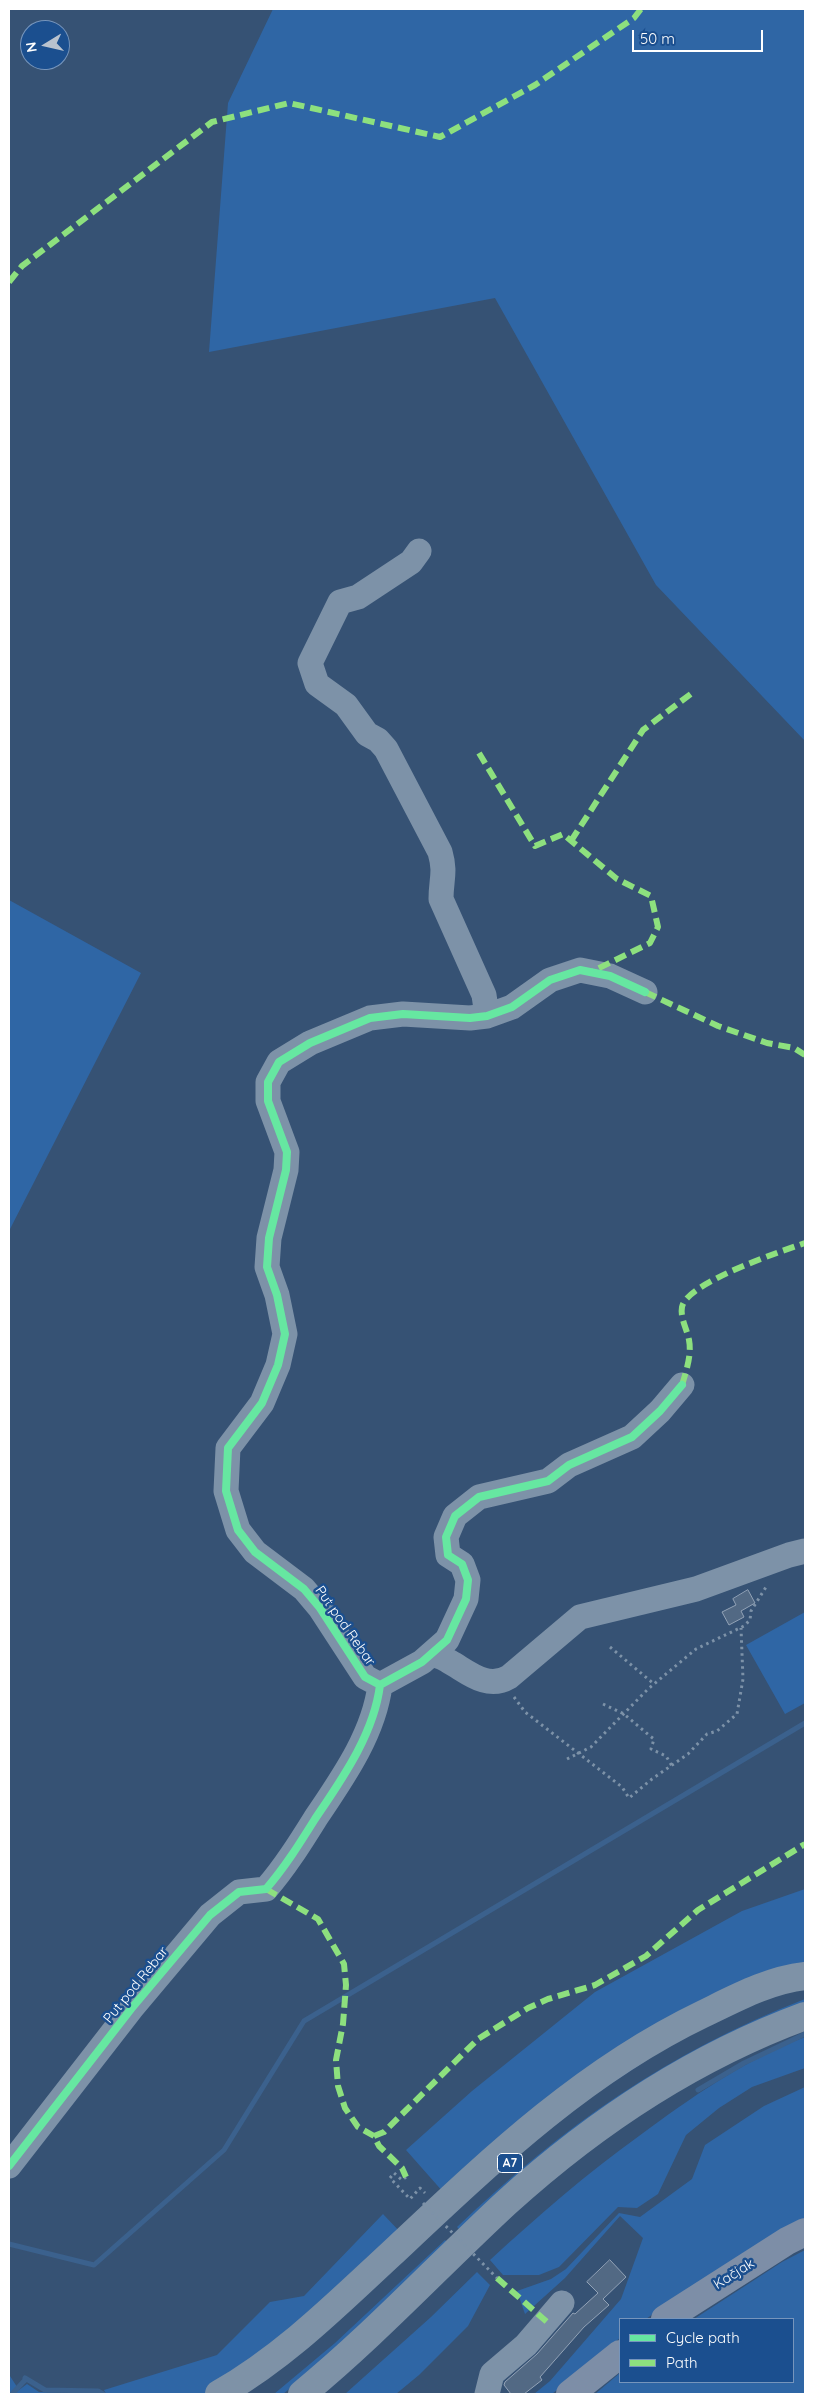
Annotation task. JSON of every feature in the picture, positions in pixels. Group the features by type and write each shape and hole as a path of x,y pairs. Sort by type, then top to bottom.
{"highway":[{"path":"219,2394 281,2353 323,2317 488,2163 591,2079 670,2030 745,1994 781,1980 805,1976"},
{"name":"A7","path":"252,2394 322,2338 487,2183 570,2112 680,2042 733,2014 805,1986"},
{"name":"A7","path":"302,2394 336,2367 474,2234 557,2159 614,2116 718,2054 769,2029 805,2016"},
{"path":"323,2394 530,2200 594,2149 692,2078 718,2054"}],"main road":[{"name":"Kačjak","path":"667,2318 787,2241 805,2232"},
{"path":"570,2394 619,2355"}],"street":[{"path":"419,551 411,562 358,597 340,602 310,663 317,684 346,705 367,734 378,740 386,750 440,852 445,868 441,886 441,900 484,995 487,1016"},
{"name":"Put pod Rebar","path":"9,2166 131,2009 210,1915 239,1892 266,1889 282,1870 334,1791 363,1740 378,1703 380,1685 365,1677 320,1608 304,1589 255,1552 238,1530 226,1491 228,1448 262,1403 278,1365 284,1334 277,1295 267,1267 269,1238 286,1170 287,1152 268,1102 268,1082 279,1062 310,1043 370,1018 403,1014 470,1018 487,1016 512,1007 550,980 580,970 610,976 645,992"},
{"path":"380,1685 422,1662 432,1654 446,1640 466,1600 468,1580 462,1564 448,1555 446,1538 455,1516 478,1497 548,1481 569,1465 632,1437 660,1411 682,1385"},
{"path":"432,1654 450,1662 475,1678 492,1682 504,1680 580,1617 771,1574 805,1550"},
{"path":"487,2394 492,2374 526,2344 562,2303"}],"path":[{"path":"567,1759 591,1747 654,1684 696,1649 741,1628 750,1620 751,1611 771,1574"},
{"path":"504,1680 525,1712 622,1787 629,1798 688,1754 707,1734 717,1730 737,1714 743,1679 741,1628"},
{"path":"610,1647 654,1684"},
{"path":"603,1704 624,1714 654,1739 651,1749 666,1756 672,1766"},
{"path":"406,2177 402,2180 394,2172 390,2178 410,2199 420,2188 425,2192 418,2199"},
{"path":"418,2208 423,2203 497,2278"}],"shaded area":[{"path":"273,9 805,9 805,741 656,585 495,298 209,352 228,103"},
{"path":"9,900 141,973 9,1231"},
{"path":"805,1612 805,1703 785,1714 746,1645"},
{"path":"805,1889 805,1964 781,1972 444,2193 406,2150 472,2091 595,1992 742,1911"},
{"path":"805,1999 805,2004 460,2230 457,2227 537,2156 619,2095 707,2043"},
{"path":"805,2037 805,2068 752,2087 719,2108 686,2135 658,2194 637,2208 618,2207 559,2267 539,2275 503,2275 490,2260 581,2180 679,2107 740,2068"},
{"path":"805,2087 805,2218 647,2318 619,2318 619,2339 552,2394 534,2394 550,2381 621,2299 643,2238 620,2216 565,2278 525,2314 517,2291 551,2279 566,2269 619,2213 640,2217 692,2179 705,2145 764,2106"},
{"path":"383,2214 402,2234 211,2394 106,2394 104,2390 217,2355 270,2302 304,2296"},
{"path":"445,2240 448,2243 315,2368 283,2394 274,2394 335,2343"},
{"path":"805,2250 805,2394 595,2394 619,2374 619,2383 794,2383 794,2318 696,2318 782,2262"},
{"path":"477,2272 490,2285 468,2326 419,2375 396,2394 345,2394 431,2317"},
{"path":"10,2376 19,2390 27,2384 39,2392 100,2394 9,2394"}],"building":[{"path":"748,1590 755,1603 741,1611 744,1617 729,1625 722,1612 736,1605 733,1599"},
{"path":"610,2260 626,2277 603,2299 609,2305 584,2327 540,2377 542,2380 524,2394 511,2394 504,2385 505,2382 537,2354 573,2313 575,2314 598,2293 587,2282"}],"waterway":[{"path":"9,2244 94,2265 224,2150 304,2021 805,1723"},
{"path":"698,2090 744,2063 805,2034"},
{"path":"25,2378 45,2390 98,2391 103,2394"},
{"path":"12,2394 26,2379"}],"marked path":[{"path":"9,282 22,266 212,122 289,103 440,137 535,85 634,18 641,9"},
{"path":"571,841 643,730 692,693"},
{"path":"479,753 535,846 563,834 617,879 651,896 658,927 650,943 593,971"},
{"path":"645,992 718,1026 767,1043 794,1048 805,1055"},
{"path":"682,1385 690,1351 682,1311 687,1298 700,1288 736,1269 805,1243"},
{"path":"374,2136 384,2132 478,2039 528,2008 548,1999 595,1985 646,1956 698,1910 805,1844"},
{"path":"266,1889 318,1919 344,1964 346,1985 343,2024 336,2060 338,2086 345,2108 358,2127 374,2136 379,2146 402,2168 406,2177"},
{"path":"497,2278 547,2322"}],"cycle path":[{"path":"380,1685 365,1677 320,1608 304,1589 255,1552 238,1530 226,1491 228,1448 262,1403 278,1365 285,1334 277,1295 267,1267 269,1238 286,1170 287,1152 268,1101 268,1082 279,1062 310,1043 370,1018 403,1014 470,1018 487,1016 512,1007 550,980 580,970 610,976 645,992"},
{"path":"9,2166 131,2009 210,1915 239,1892 266,1889 280,1872 346,1772 371,1721 380,1685 422,1662 447,1640 466,1599 468,1580 462,1564 448,1555 446,1537 455,1516 479,1497 548,1481 569,1465 632,1437 660,1411 682,1385"}]}
